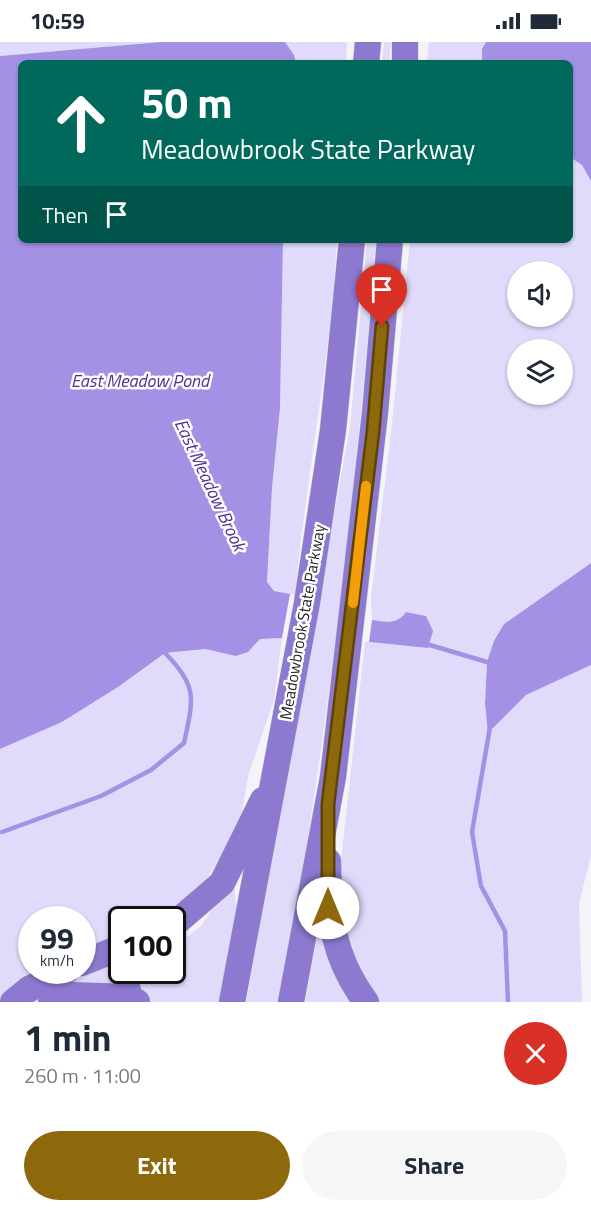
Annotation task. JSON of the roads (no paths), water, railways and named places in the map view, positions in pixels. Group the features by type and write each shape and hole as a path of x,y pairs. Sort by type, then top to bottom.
{"highway":[{"path":"366,60 368,42"},
{"path":"405,42 405,60"},
{"name":"Meadowbrook State Parkway","path":"232,1002 307,603 330,448 352,243"},
{"path":"291,1002 328,804 375,413 390,243"},
{"path":"186,914 222,883 274,779"},
{"path":"328,804 328,908 336,947 349,979 366,1002"},
{"path":"13,1002 39,984"},
{"path":"51,1002 71,995 133,999 128,984"}],"water":[{"name":"East Meadow Pond","path":"161,42 285,42 295,60 18,60 18,243 283,243 280,408 272,488 267,582 274,591 290,594 282,638 260,639 248,652 236,656 205,649 165,653 118,687 62,722 0,749 0,56"},
{"path":"486,42 591,42 591,181 582,165 573,159 573,60 482,60 482,49"},
{"path":"591,563 591,665 526,695 488,733 485,704 487,662 494,641 504,624"},
{"path":"406,612 426,616 433,631 428,648 369,642 372,620 395,621"}],"waterway":[{"path":"423,643 487,662"},
{"path":"2,832 101,796 151,770 184,743 190,716 191,695 184,675 165,653 165,649"},
{"name":"East Meadow Brook","path":"490,727 472,832 481,886 505,931 508,1002"}]}
